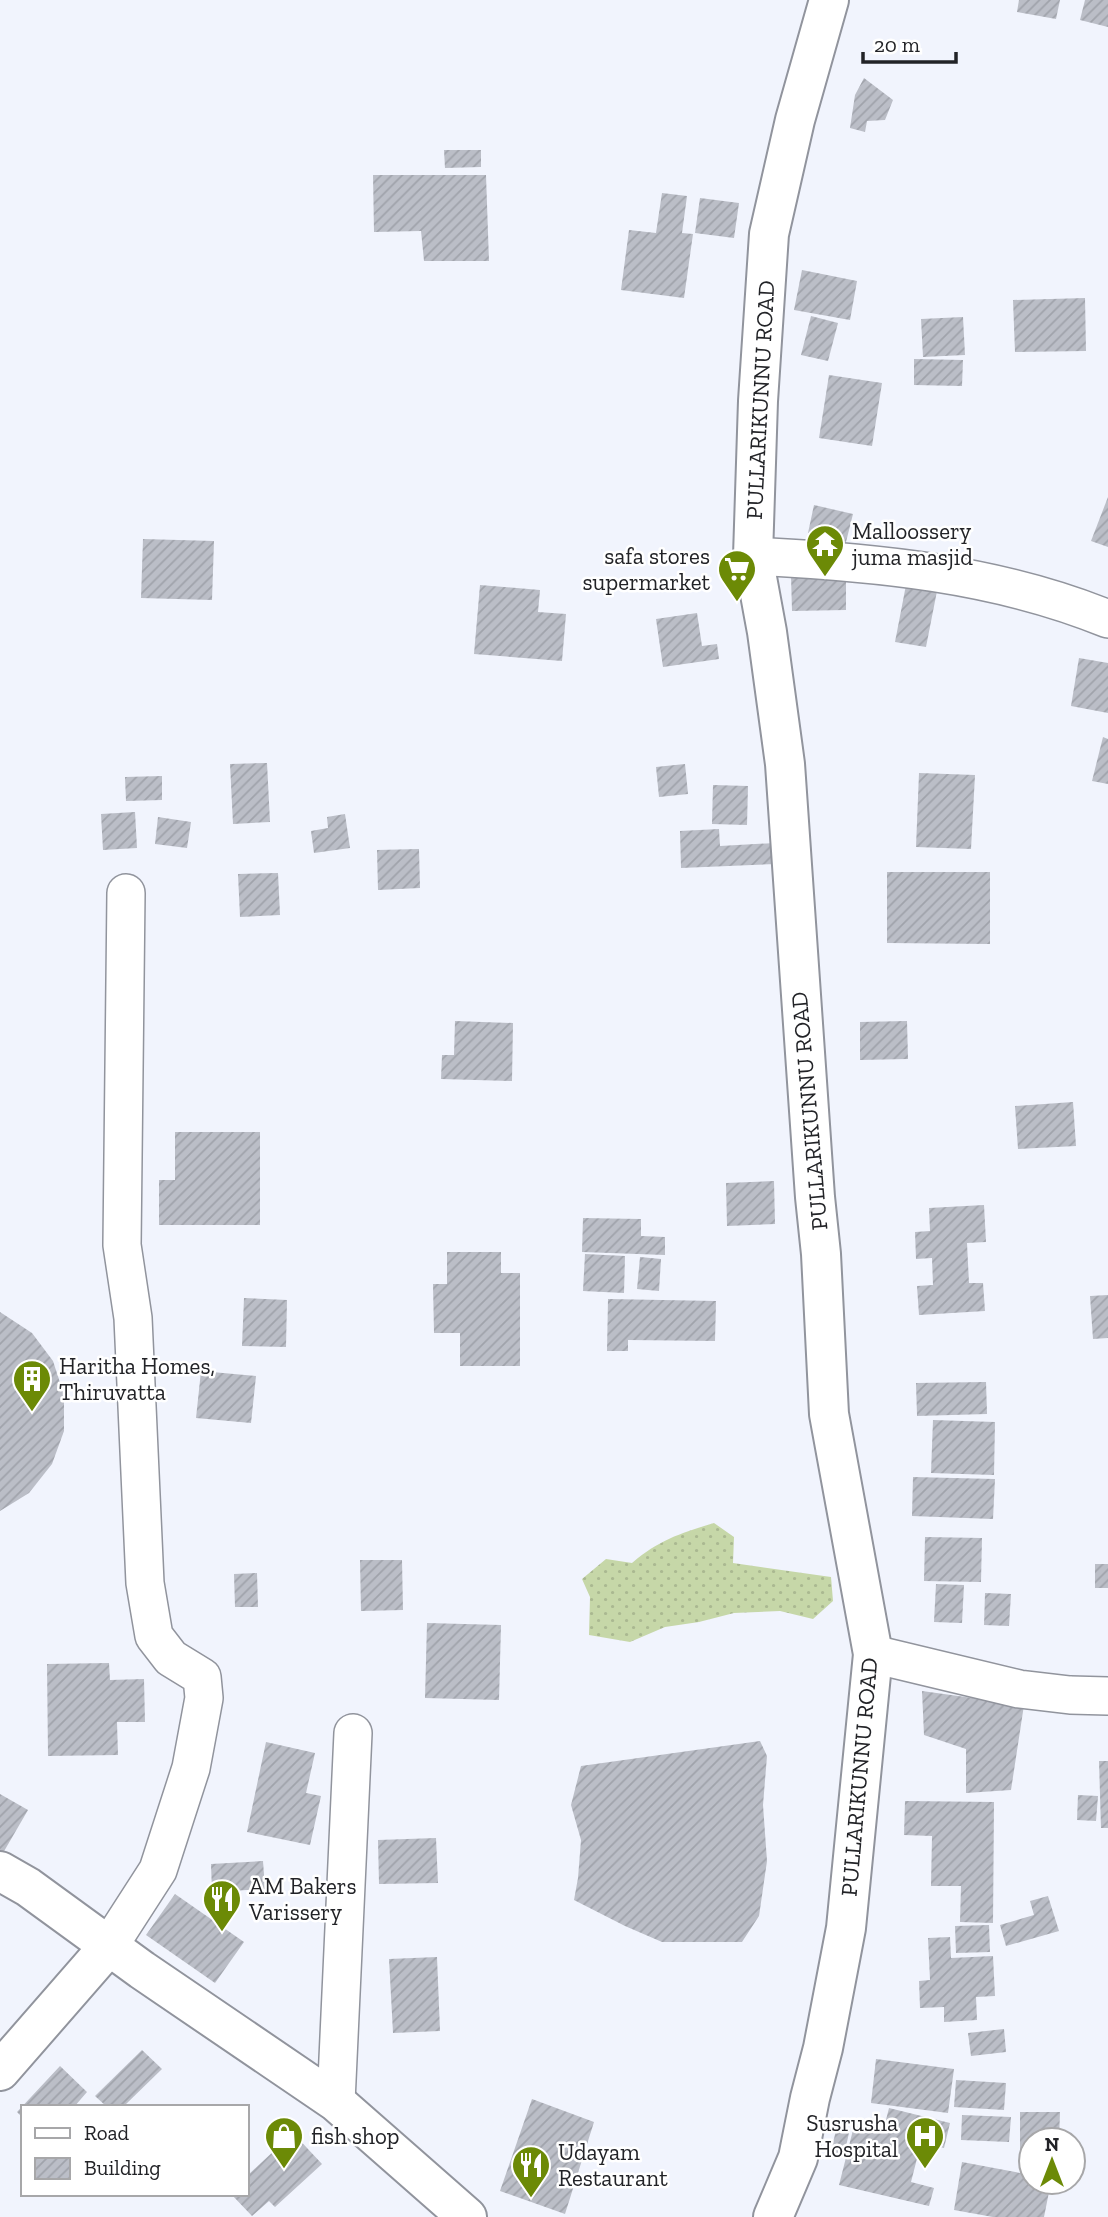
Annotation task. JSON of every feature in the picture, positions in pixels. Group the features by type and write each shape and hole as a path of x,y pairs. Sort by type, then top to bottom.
{"main road":[{"name":"PULLARIKUNNU ROAD","path":"773,2217 798,2158 846,1928 873,1654 829,1414 821,1254 785,764 767,632 753,556 758,401 769,234 796,120 829,0"},
{"path":"0,1871 28,1887 108,1946 336,2102 467,2217"},
{"path":"0,2071 108,1946"}],"street":[{"path":"753,556 855,562 1009,587 1077,606 1108,619"},
{"path":"108,1946 158,1870 191,1768 204,1698 202,1677 171,1658 154,1636 145,1583 133,1318 122,1245 126,893"},
{"path":"873,1654 1019,1689 1108,1696"},
{"path":"336,2102 353,1733"}],"green space":[{"path":"714,1523 734,1537 733,1563 831,1577 833,1601 813,1619 780,1611 734,1613 665,1627 630,1642 589,1635 590,1597 582,1579 606,1559 632,1563 671,1538"}],"building":[{"path":"1019,0 1060,0 1056,19 1017,12"},
{"path":"1085,0 1108,0 1108,27 1080,20"},
{"path":"864,78 893,100 885,120 867,121 865,132 850,128 855,95"},
{"path":"444,150 481,150 481,167 445,168"},
{"path":"373,175 486,175 489,261 424,261 421,231 374,232"},
{"path":"662,193 687,196 682,233 693,234 684,298 621,290 629,230 656,233"},
{"path":"700,198 739,203 734,238 695,233"},
{"path":"802,270 857,281 850,320 794,310"},
{"path":"1085,298 1086,351 1015,352 1013,300"},
{"path":"811,316 838,323 828,361 801,355"},
{"path":"963,317 965,355 923,357 921,319"},
{"path":"914,359 963,360 962,386 914,385"},
{"path":"829,375 882,383 872,446 819,438"},
{"path":"1108,497 1108,547 1091,541"},
{"path":"814,505 853,514 846,542 808,533"},
{"path":"143,539 214,541 212,600 141,598"},
{"path":"846,575 846,610 792,611 791,576"},
{"path":"480,585 540,590 538,612 566,614 562,661 474,654"},
{"path":"906,585 937,591 926,647 895,642"},
{"path":"697,613 702,646 717,644 719,659 663,667 656,619"},
{"path":"1079,658 1108,663 1108,713 1071,706"},
{"path":"1103,737 1108,739 1108,784 1092,781"},
{"path":"267,763 270,822 233,824 230,764"},
{"path":"685,764 688,794 659,797 656,767"},
{"path":"919,773 975,775 971,849 916,847"},
{"path":"162,776 162,800 126,801 125,777"},
{"path":"713,785 748,786 747,825 712,824"},
{"path":"135,812 137,848 103,850 101,814"},
{"path":"345,814 350,848 314,853 311,831 328,828 327,817"},
{"path":"158,817 191,822 187,848 155,844"},
{"path":"719,829 720,846 775,843 776,864 681,868 680,831"},
{"path":"419,849 420,888 378,890 377,850"},
{"path":"887,872 990,872 990,944 887,943"},
{"path":"278,873 280,915 240,917 238,874"},
{"path":"455,1021 513,1023 512,1081 441,1079 442,1055 454,1055"},
{"path":"907,1021 908,1059 860,1060 860,1022"},
{"path":"1073,1102 1076,1146 1018,1149 1015,1106"},
{"path":"175,1132 260,1132 260,1225 159,1225 159,1180 175,1180"},
{"path":"774,1181 775,1224 727,1226 726,1183"},
{"path":"984,1205 986,1242 967,1243 969,1283 983,1283 985,1311 919,1315 917,1286 933,1285 932,1258 916,1259 915,1232 930,1231 929,1208"},
{"path":"583,1218 641,1219 641,1236 665,1237 665,1255 582,1252"},
{"path":"447,1252 501,1252 501,1273 520,1273 520,1366 460,1366 460,1333 434,1333 433,1284 447,1284"},
{"path":"585,1254 625,1256 624,1293 583,1291"},
{"path":"640,1257 661,1259 659,1291 637,1289"},
{"path":"1108,1295 1108,1338 1093,1339 1090,1296"},
{"path":"244,1298 287,1300 286,1347 242,1346"},
{"path":"608,1299 716,1301 715,1341 628,1340 628,1351 607,1351"},
{"name":"Haritha Homes, Thiruvatta","path":"0,1312 32,1333 53,1361 64,1395 64,1431 52,1464 29,1493 0,1511"},
{"path":"201,1371 256,1376 251,1423 196,1418"},
{"path":"986,1382 987,1414 917,1416 916,1383"},
{"path":"933,1420 995,1422 994,1475 931,1473"},
{"path":"913,1477 995,1479 993,1519 912,1516"},
{"path":"925,1537 982,1538 981,1582 924,1581"},
{"path":"360,1560 402,1560 403,1610 361,1611"},
{"path":"1095,1564 1108,1564 1108,1588 1095,1588"},
{"path":"257,1573 258,1607 235,1607 234,1574"},
{"path":"936,1584 964,1585 962,1623 934,1622"},
{"path":"985,1593 1011,1594 1009,1626 984,1625"},
{"path":"427,1623 501,1625 499,1700 425,1698"},
{"path":"109,1663 110,1680 144,1679 145,1722 117,1722 118,1755 48,1756 47,1664"},
{"path":"922,1691 1024,1705 1011,1790 966,1793 966,1749 924,1735"},
{"path":"760,1741 767,1756 763,1805 767,1861 759,1916 742,1942 662,1942 574,1900 581,1840 571,1805 581,1766"},
{"path":"266,1742 315,1753 306,1793 321,1796 310,1845 247,1832"},
{"path":"1099,1761 1108,1761 1108,1828 1101,1828"},
{"path":"0,1794 28,1810 3,1853 0,1851"},
{"path":"1078,1795 1098,1796 1096,1821 1077,1820"},
{"path":"905,1801 994,1802 993,1923 960,1922 961,1886 931,1886 932,1836 904,1835"},
{"path":"436,1838 438,1883 379,1884 378,1840"},
{"path":"263,1861 265,1889 212,1892 211,1864"},
{"path":"175,1894 244,1942 215,1983 146,1935"},
{"path":"1048,1896 1059,1931 1006,1946 1000,1925 1034,1915 1030,1901"},
{"path":"989,1925 990,1952 956,1953 955,1926"},
{"path":"950,1937 951,1958 993,1956 995,1996 976,1997 977,2020 944,2022 944,2007 920,2008 919,1981 930,1980 928,1938"},
{"path":"437,1957 440,2031 393,2033 389,1959"},
{"path":"1004,2029 1006,2052 971,2056 968,2033"},
{"path":"142,2050 162,2069 125,2105 105,2105 95,2096"},
{"path":"876,2059 954,2069 948,2113 871,2103"},
{"path":"60,2066 87,2092 76,2105 24,2105"},
{"path":"956,2080 1006,2083 1004,2110 954,2107"},
{"path":"532,2099 594,2122 565,2214 500,2191"},
{"name":"Susrusha Hospital","path":"889,2108 950,2123 944,2148 921,2143 911,2182 934,2188 929,2206 839,2185 854,2126 883,2132"},
{"path":"1020,2112 1060,2112 1060,2126 1020,2126"},
{"path":"962,2115 1011,2117 1009,2142 961,2140"},
{"path":"836,2130 849,2133 844,2155 831,2152"},
{"name":"fish shop","path":"293,2133 322,2164 275,2207 269,2201 252,2216 233,2196 248,2196 248,2175"},
{"path":"962,2162 1017,2172 1017,2196 1048,2196 1044,2217 993,2217 954,2210"}],"place":[{"name":"Malloossery juma masjid","path":"825,578"},
{"name":"safa stores supermarket","path":"737,603"},
{"name":"Haritha Homes, Thiruvatta","path":"32,1413"},
{"name":"AM Bakers Varissery","path":"222,1933"},
{"name":"fish shop","path":"284,2170"},
{"name":"Susrusha Hospital","path":"925,2170"},
{"name":"Udayam Restaurant","path":"531,2199"}]}
